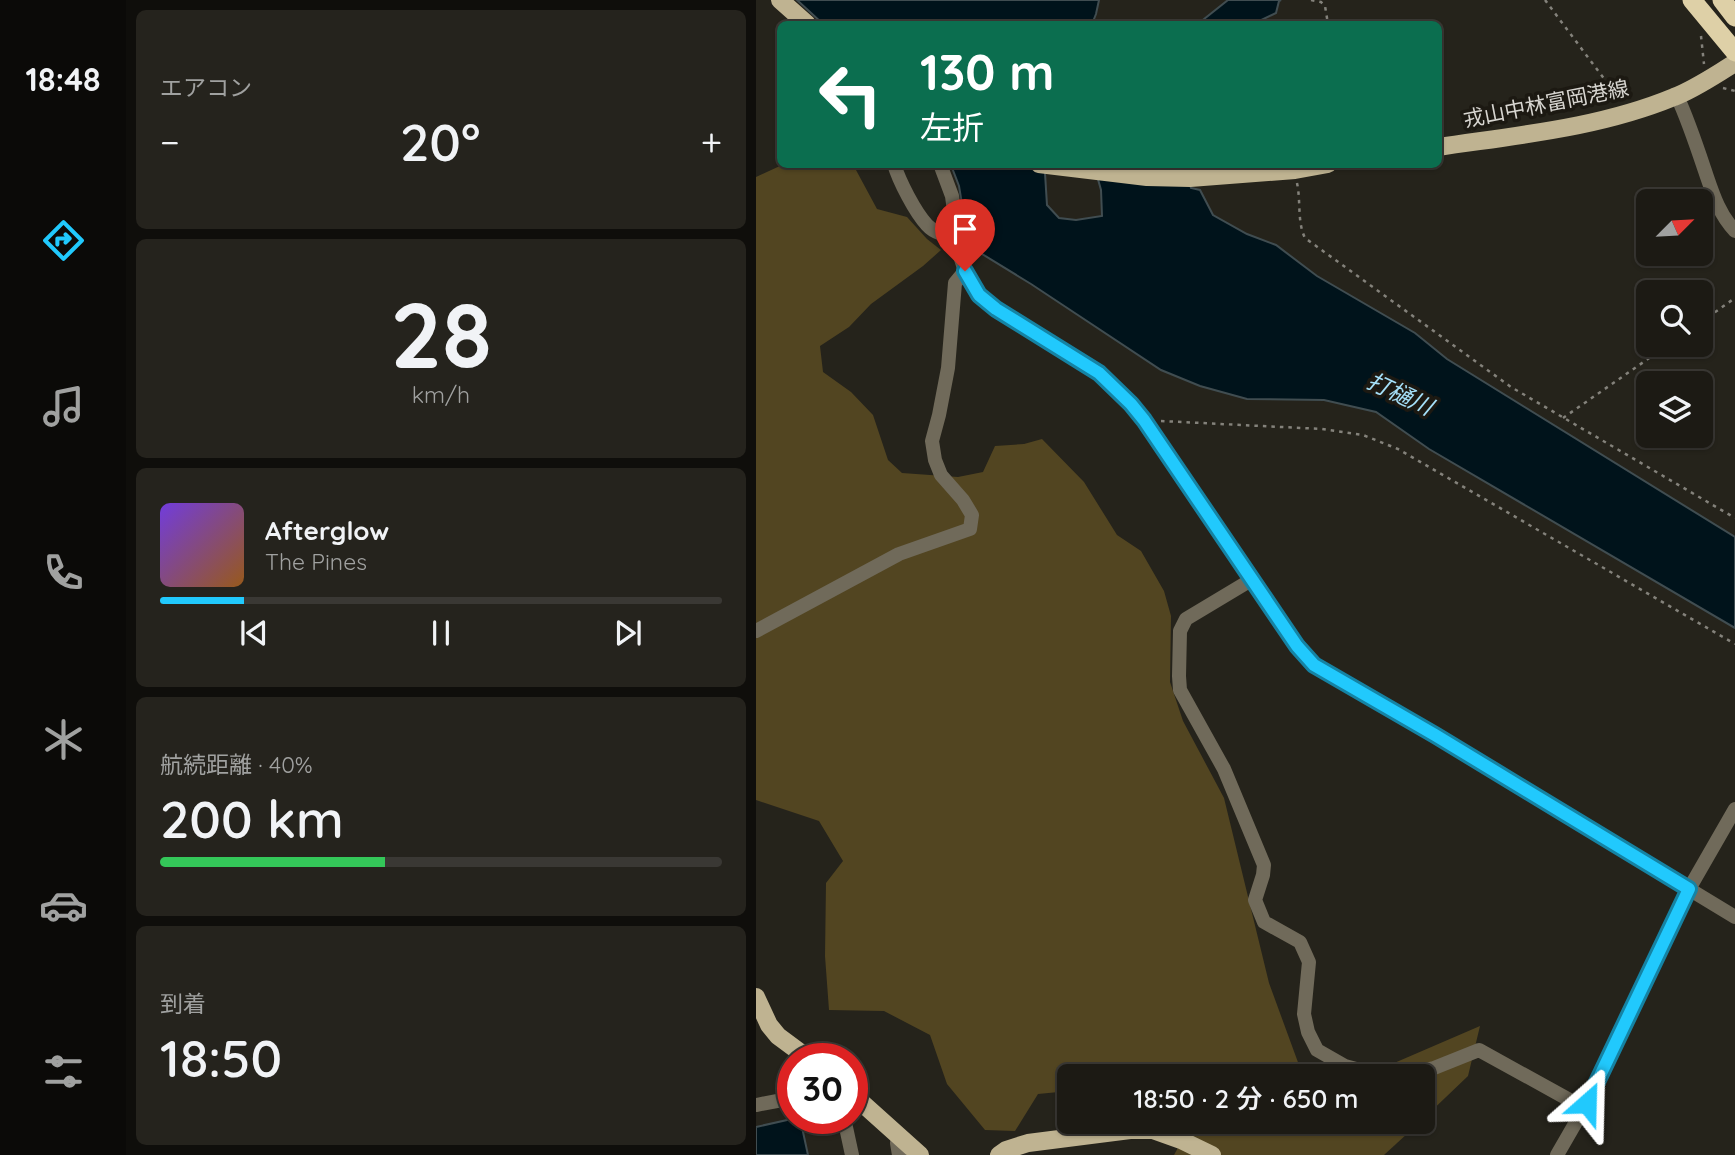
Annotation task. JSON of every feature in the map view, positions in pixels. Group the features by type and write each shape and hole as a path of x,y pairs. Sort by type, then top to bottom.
{"highway":[{"path":"1692,0 1735,52"},
{"path":"1721,0 1735,17"}],"main road":[{"path":"780,0 804,21"},
{"name":"戎山中林富岡港線","path":"1442,146 1583,125 1630,114 1677,96 1735,63"},
{"path":"1073,168 1147,177 1190,178 1306,168"},
{"path":"756,998 769,1025 787,1043"},
{"path":"868,1108 920,1155"},
{"path":"999,1155 1028,1143 1130,1130 1153,1130 1181,1139 1212,1155"}],"street":[{"path":"1677,96 1717,204 1735,231"},
{"path":"896,168 909,198 928,227 947,236 958,236"},
{"path":"942,168 952,196 960,257 979,295 996,309 1099,373 1131,404 1297,646 1314,665 1735,917"},
{"path":"756,631 899,554 970,529 972,515 942,475 932,441 948,369 956,283 965,271"},
{"path":"1251,580 1186,619 1180,631 1180,690 1224,769 1264,865 1255,900 1264,922 1300,942 1309,962 1304,1014 1308,1032 1317,1050 1345,1066 1371,1073 1403,1074 1434,1068 1479,1050 1584,1108"},
{"path":"1557,1155 1584,1108 1689,889 1735,809"},
{"path":"756,1105 777,1101"},
{"path":"847,1134 852,1155"},
{"path":"899,1155 897,1143 900,1136"}],"path":[{"path":"1311,0 1322,1 1328,21"},
{"path":"1545,0 1630,114"},
{"path":"1699,32 1704,64"},
{"path":"1295,170 1300,196 1300,229 1305,239 1511,387 1735,519"},
{"path":"1713,314 1735,298"},
{"path":"1563,418 1651,357"},
{"path":"1144,420 1322,429 1363,435 1398,449 1735,644"}],"shaded area":[{"path":"777,167 856,168 877,209 907,217 941,250 871,304 849,327 820,346 823,372 851,392 873,415 888,460 902,473 958,477 983,472 995,446 1024,444 1042,439 1084,482 1117,535 1141,551 1164,591 1171,616 1170,682 1183,721 1224,798 1269,983 1299,1064 1057,1064 1057,1092 1038,1094 1015,1131 985,1130 947,1084 930,1035 884,1011 829,1010 825,956 826,883 843,861 819,821 756,800 756,177"},
{"path":"1480,1026 1468,1076 1435,1108 1435,1064 1392,1064"},
{"path":"1185,1134 1407,1134 1384,1155 1174,1155"}],"water":[{"path":"797,0 1099,0 1093,21 820,21"},
{"path":"1228,0 1281,0 1276,13 1259,21 1202,21"},
{"name":"打樋川","path":"952,168 1048,168 1045,173 1047,205 1059,218 1076,220 1102,216 1101,190 1095,168 1186,168 1191,188 1200,190 1213,215 1247,234 1276,245 1317,276 1415,333 1447,359 1735,537 1735,628 1429,449 1376,412 1324,400 1247,399 1200,386 1161,370 969,246 959,186"},
{"path":"777,1122 777,1134 803,1134 808,1155 756,1155 756,1127"}],"route":[{"path":"965,271 979,295 996,309 1099,373 1131,404 1297,646 1314,665 1689,889 1587,1103"}]}
